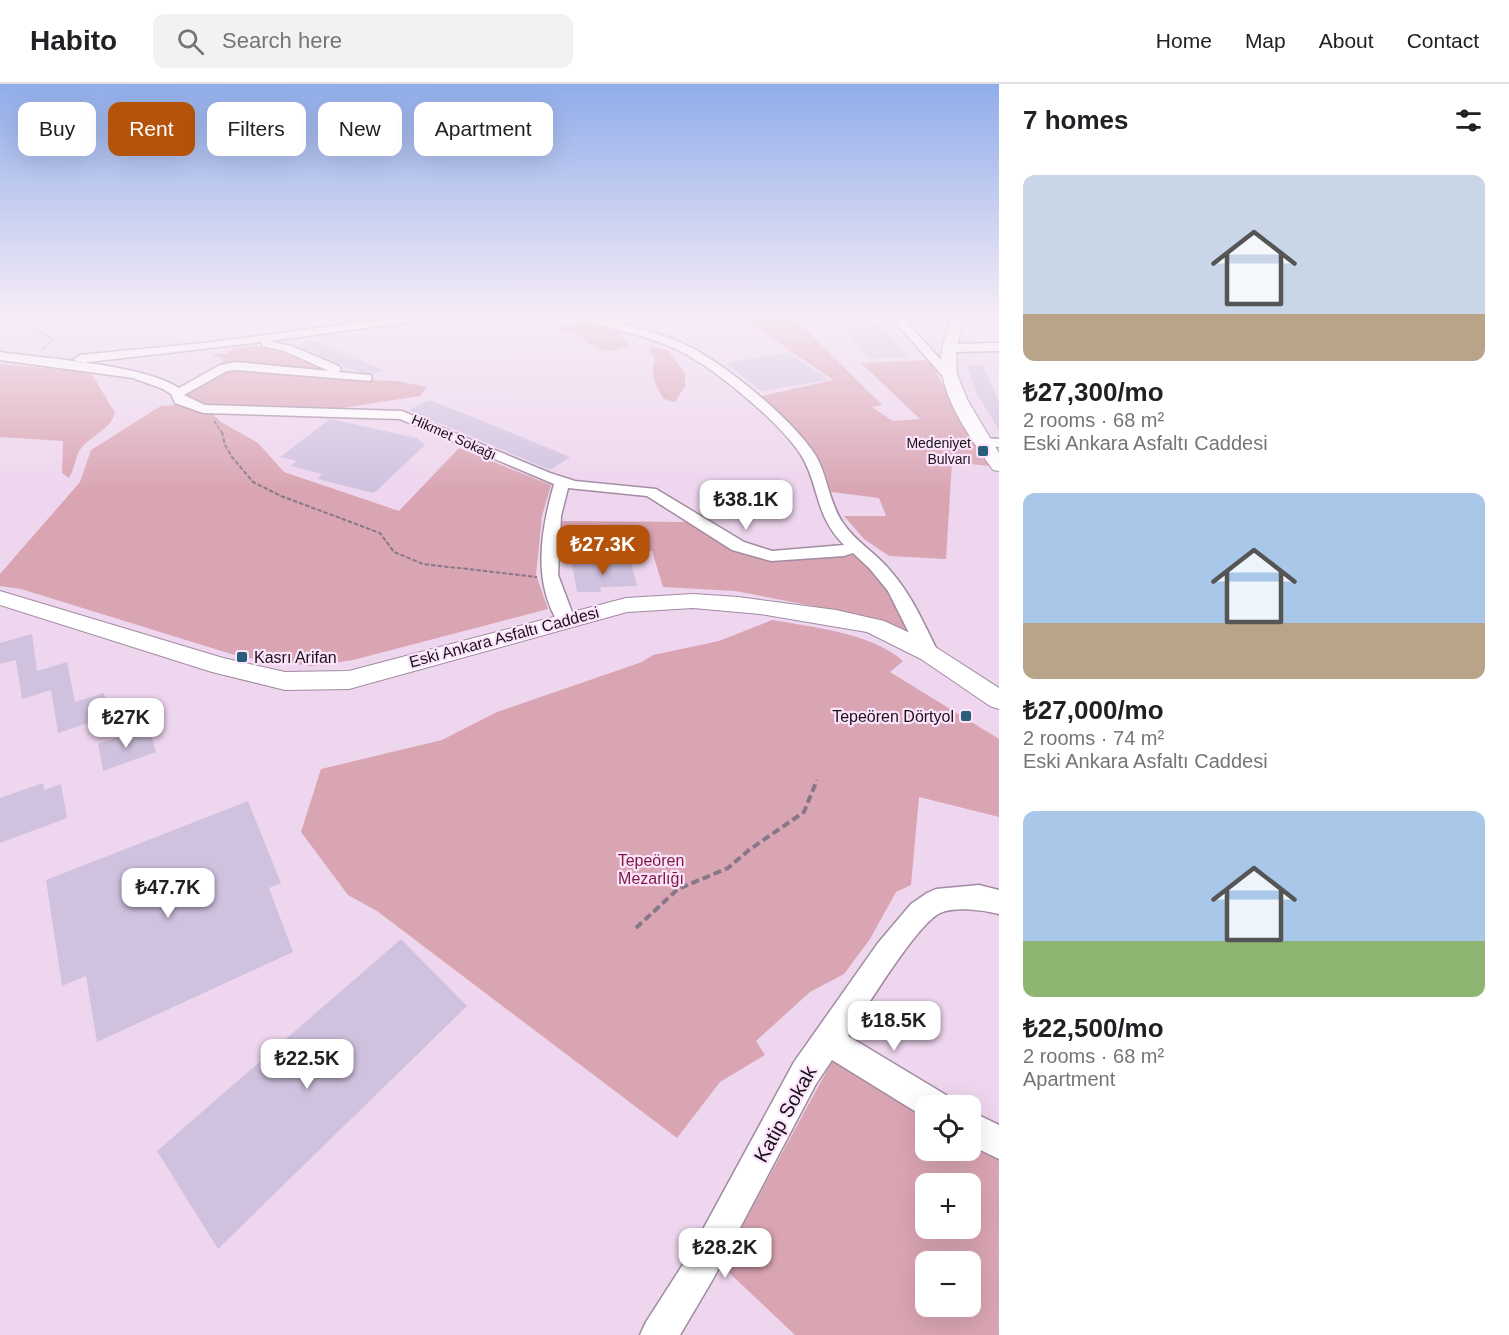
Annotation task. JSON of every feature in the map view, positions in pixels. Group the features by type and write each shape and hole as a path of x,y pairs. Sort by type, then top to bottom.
{"main road":[{"path":"950,373 982,442 999,466"},
{"name":"Eski Ankara Asfaltı Caddesi","path":"0,598 221,666 285,681 314,682 349,680 626,604 662,600 729,602 871,625 896,635 999,700"},
{"path":"770,608 874,635 907,651 999,710"}],"street":[{"name":"Hikmet Sokağı","path":"123,373 167,386 177,394 180,400 200,408 402,415 562,482 614,490 651,492 738,546 771,556 844,551 854,546"},
{"path":"177,394 216,373"},
{"path":"312,373 360,378 349,373"},
{"path":"720,373 792,435 808,456 830,516 854,546 893,584 910,613 928,654"},
{"path":"947,373 951,378"},
{"path":"982,442 999,443"},
{"path":"562,482 553,516 549,554 550,578 566,620"},
{"name":"Katip Sokak","path":"659,1335 701,1267 805,1073 888,952 920,912 936,901 979,897 999,902"},
{"path":"827,1040 917,1095"},
{"path":"981,1133 999,1143"}],"path":[{"path":"200,408 222,431 225,445 239,465 253,482 266,490 380,533 394,552 423,564 550,578"},
{"path":"636,928 678,890 728,868 749,850 804,812 817,780"}],"green space":[{"path":"0,373 89,373 93,376 115,413 105,428 80,450 69,478 62,473 63,441 0,437"},
{"path":"213,373 335,373 348,379 397,381 427,387 420,396 335,409 206,406 187,399 187,393"},
{"path":"653,373 685,373 685,386 675,402 664,399"},
{"path":"823,373 850,373 882,405 872,407 893,421 920,419 872,373 937,373 989,466 952,462 946,559 889,556 864,539 844,516 886,516 879,498 831,492 822,466 810,446 757,397 833,380"},
{"path":"175,405 213,414 221,422 258,443 284,472 399,511 459,448 551,485 542,516 536,575 548,609 353,660 312,666 241,657 21,589 0,586 0,574 80,482 91,450 161,406"},
{"path":"562,521 686,522 731,549 773,562 855,555 872,570 892,597 906,628 905,632 855,614 735,591 663,587 652,551 559,549"},
{"name":"Tepeören Mezarlığı","path":"772,620 841,633 890,651 903,661 890,672 999,739 999,817 919,797 911,885 896,892 870,939 844,974 810,992 756,1041 765,1055 720,1082 677,1138 377,911 348,895 301,832 321,769 442,740 497,712 642,662 653,655 719,641"},
{"path":"835,1056 915,1105 915,1161 981,1161 981,1144 999,1155 999,1335 795,1335 721,1265"}],"building":[{"path":"739,373 819,373 829,380 761,391"},
{"path":"970,373 986,373 999,401 999,430 976,392"},
{"path":"429,400 570,457 550,470 409,410"},
{"path":"330,419 417,438 425,445 374,493 317,479 322,474 291,466 297,461 280,457"},
{"path":"631,562 637,586 600,587 601,592 577,592 572,564"},
{"path":"32,634 37,671 67,662 75,702 104,693 110,716 58,733 51,690 22,699 16,660 0,664 0,643"},
{"path":"149,727 156,752 103,771 98,744"},
{"path":"43,783 44,790 61,784 67,818 0,843 0,798"},
{"path":"248,801 281,883 269,888 293,952 97,1042 86,976 62,986 46,880"},
{"path":"401,939 467,1006 218,1249 157,1151"}],"place":[{"name":"Medeniyet Bulvarı","path":"983,451"},
{"name":"Kasrı Arifan","path":"242,657"},
{"name":"Tepeören Dörtyol","path":"966,716"}]}
